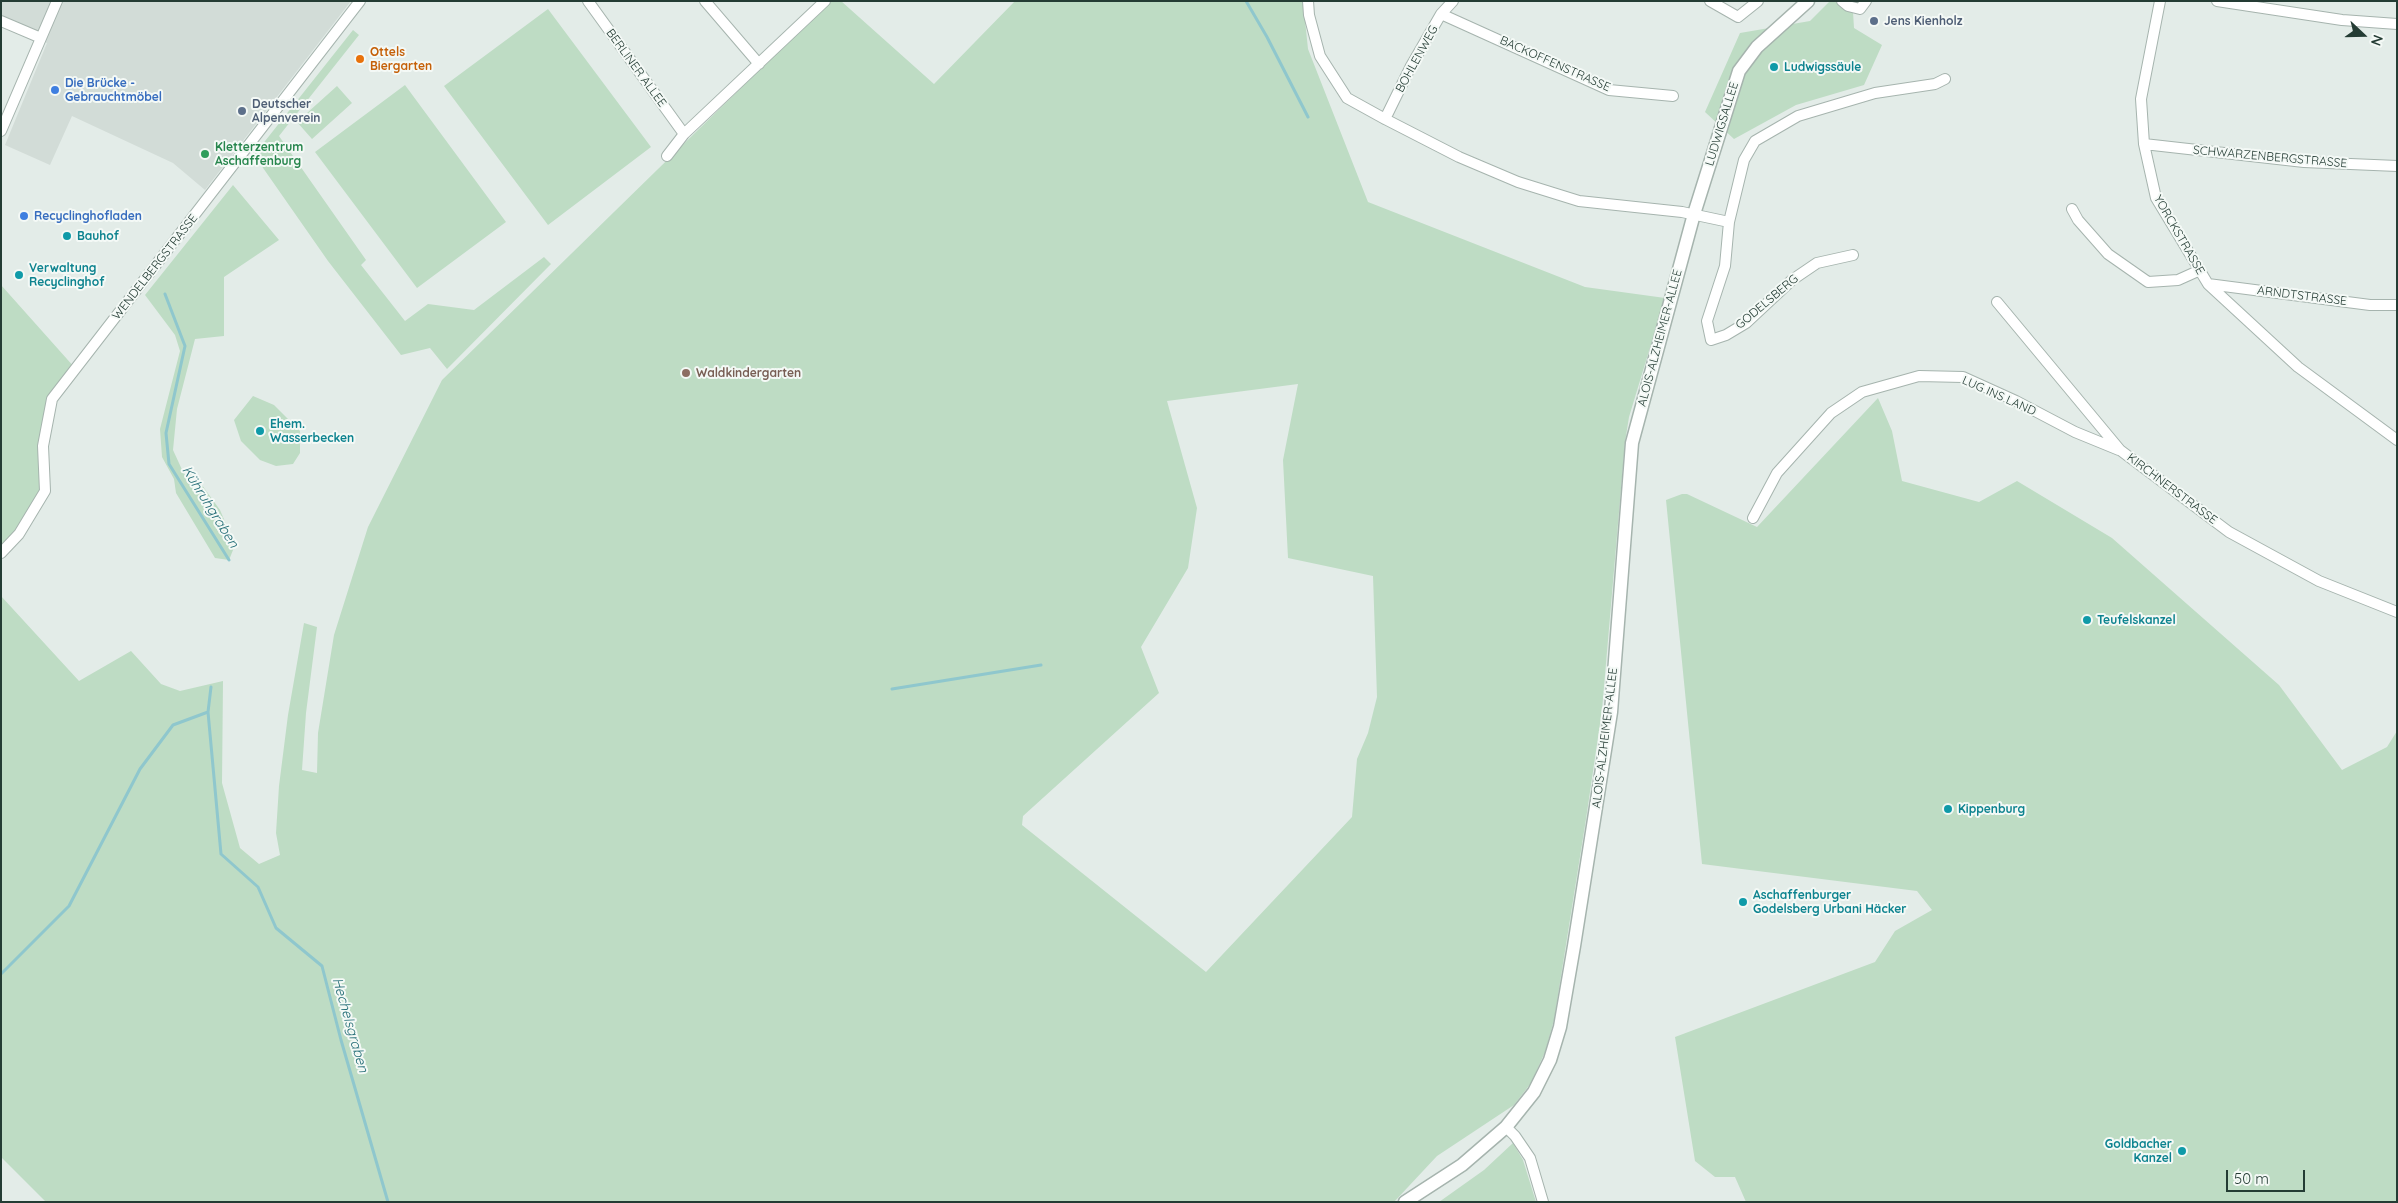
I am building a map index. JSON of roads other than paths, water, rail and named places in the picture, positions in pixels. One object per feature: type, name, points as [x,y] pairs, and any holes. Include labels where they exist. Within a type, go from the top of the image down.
[{"type":"street","points":[[1,131],[58,1]]},
{"type":"street","name":"WENDELBERGSTRASSE","points":[[1,553],[19,534],[45,490],[44,446],[52,399],[360,1]]},
{"type":"street","name":"BERLINER ALLEE","points":[[588,1],[684,134]]},
{"type":"street","points":[[705,1],[759,64]]},
{"type":"street","points":[[667,156],[684,134],[825,1]]},
{"type":"street","points":[[1308,1],[1309,15],[1320,56],[1347,98],[1385,119],[1459,157],[1518,182],[1579,201],[1694,214],[1729,222]]},
{"type":"street","name":"BOHLENWEG","points":[[1385,119],[1411,66],[1441,14],[1453,1]]},
{"type":"street","points":[[1710,1],[1738,17],[1758,1]]},
{"type":"street","name":"LUDWIGSALLEE","points":[[1694,214],[1739,71],[1757,47],[1808,1]]},
{"type":"street","points":[[1842,1],[1848,6],[1860,9],[1866,1]]},
{"type":"street","name":"YORCKSTRASSE","points":[[2160,1],[2141,99],[2144,144],[2156,198],[2198,271],[2208,284],[2298,367],[2397,440]]},
{"type":"street","points":[[2217,1],[2342,20],[2397,24]]},
{"type":"street","name":"BACKOFFENSTRASSE","points":[[1441,14],[1609,90],[1673,96]]},
{"type":"street","points":[[1,21],[41,38]]},
{"type":"street","name":"GODELSBERG","points":[[1853,255],[1817,263],[1792,280],[1746,323],[1726,335],[1711,340],[1707,321],[1726,266],[1729,222],[1744,160],[1755,140],[1798,116],[1875,93],[1935,84],[1945,79]]},
{"type":"street","name":"SCHWARZENBERGSTRASSE","points":[[2144,144],[2304,162],[2397,166]]},
{"type":"street","points":[[2072,209],[2078,220],[2108,254],[2148,282],[2178,280],[2198,271]]},
{"type":"street","name":"ALOIS-ALZHEIMER-ALLEE","points":[[1405,1202],[1462,1165],[1506,1127],[1534,1092],[1550,1060],[1560,1027],[1610,712],[1632,443],[1694,214]]},
{"type":"street","name":"ARNDTSTRASSE","points":[[2208,284],[2370,304],[2397,305]]},
{"type":"street","name":"KIRCHNERSTRASSE","points":[[1997,302],[2120,450],[2229,532],[2319,581],[2397,612]]},
{"type":"street","name":"LUG INS LAND","points":[[1753,518],[1778,473],[1831,413],[1862,392],[1919,376],[1963,377],[2075,432],[2120,450]]},
{"type":"street","points":[[1506,1127],[1515,1136],[1530,1158],[1543,1202]]},
{"type":"waterway","points":[[1246,1],[1267,37],[1308,117]]},
{"type":"waterway","name":"Kühruhgraben","points":[[165,294],[185,346],[166,433],[169,464],[229,560]]},
{"type":"waterway","points":[[892,689],[1041,665]]},
{"type":"waterway","name":"Hechelsgraben","points":[[211,687],[208,712],[221,854],[258,887],[276,928],[322,966],[341,1040],[388,1202]]},
{"type":"waterway","points":[[1,974],[69,906],[140,769],[173,725],[208,712]]},
{"type":"place","name":"Jens Kienholz","points":[[1874,21]]},
{"type":"place","name":"Ottels Biergarten","points":[[360,59]]},
{"type":"place","name":"Ludwigssäule","points":[[1774,67]]},
{"type":"place","name":"Die Brücke - Gebrauchtmöbel","points":[[55,90]]},
{"type":"place","name":"Deutscher Alpenverein","points":[[242,111]]},
{"type":"place","name":"Kletterzentrum Aschaffenburg","points":[[205,154]]},
{"type":"place","name":"Recyclinghofladen","points":[[24,216]]},
{"type":"place","name":"Bauhof","points":[[67,236]]},
{"type":"place","name":"Verwaltung Recyclinghof","points":[[19,275]]},
{"type":"place","name":"Waldkindergarten","points":[[686,373]]},
{"type":"place","name":"Ehem. Wasserbecken","points":[[260,431]]},
{"type":"place","name":"Teufelskanzel","points":[[2087,620]]},
{"type":"place","name":"Kippenburg","points":[[1948,809]]},
{"type":"place","name":"Aschaffenburger Godelsberg Urbani Häcker","points":[[1743,902]]},
{"type":"place","name":"Goldbacher Kanzel","points":[[2182,1151]]}]
